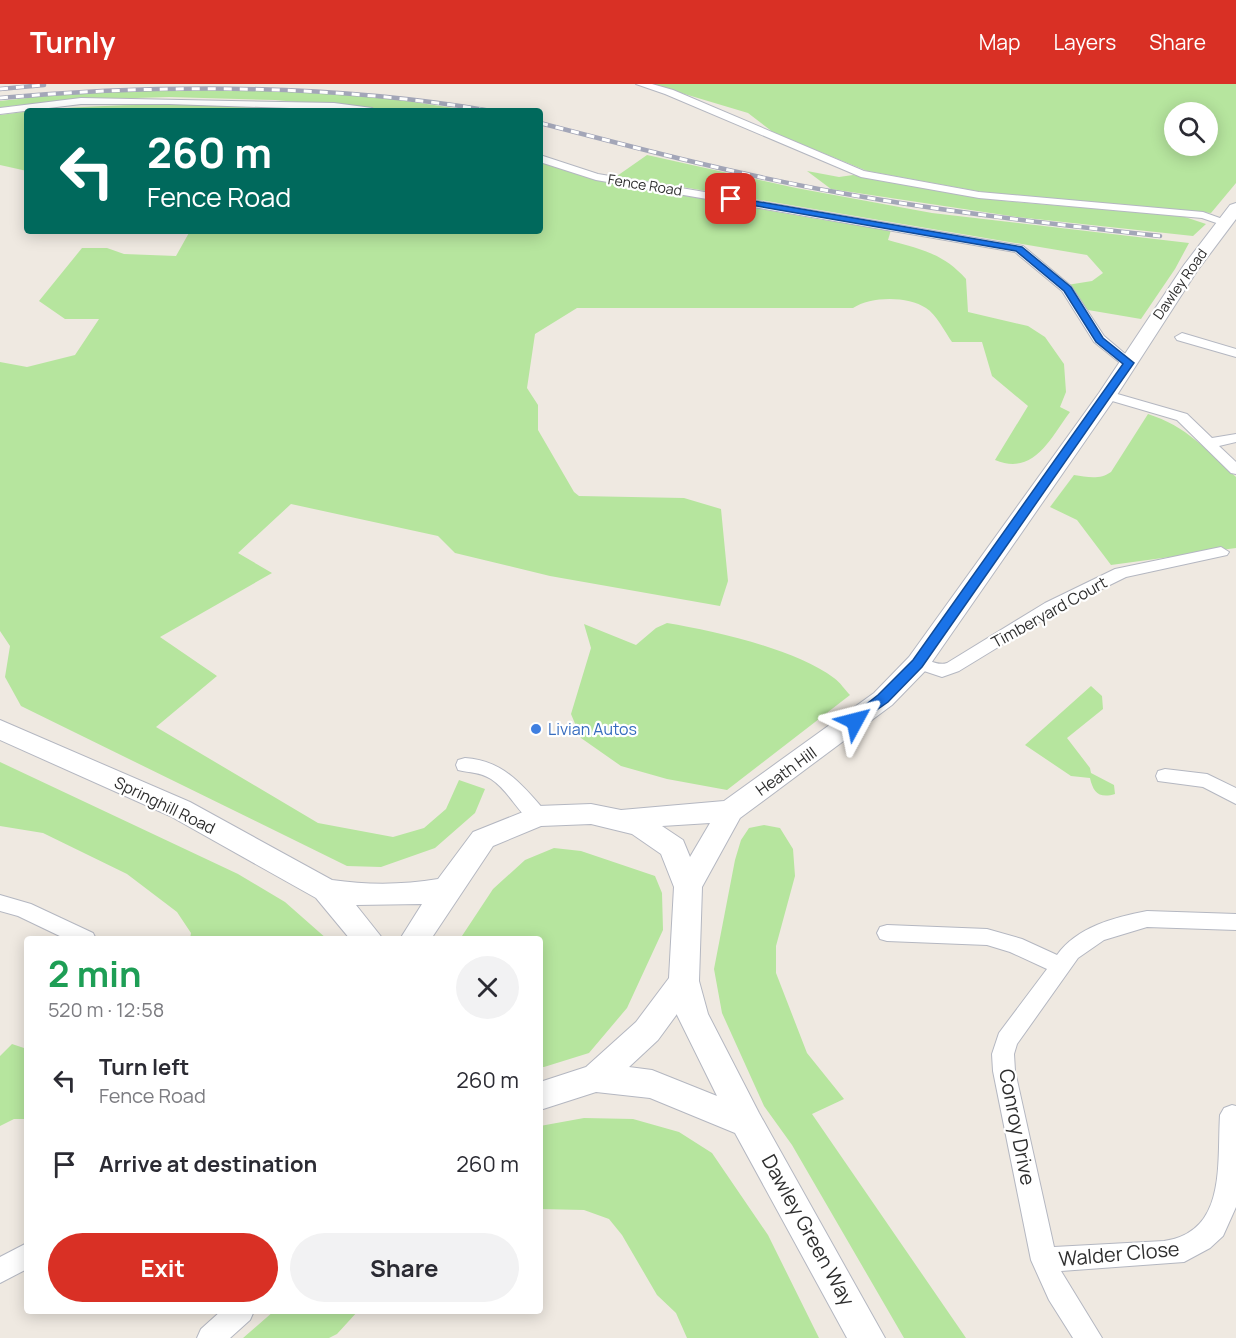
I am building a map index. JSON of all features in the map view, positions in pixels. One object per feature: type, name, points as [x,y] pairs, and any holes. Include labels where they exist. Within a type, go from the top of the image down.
[{"type":"main road","name":"Dawley Road","points":[[1129,363],[1156,318],[1230,215]]},
{"type":"main road","name":"Heath Hill","points":[[688,887],[730,811],[883,699],[918,663],[1129,363]]},
{"type":"main road","name":"Springhill Road","points":[[0,729],[180,809],[326,890],[365,936]]},
{"type":"main road","points":[[617,820],[730,811]]},
{"type":"main road","points":[[417,936],[483,839],[538,816],[591,814],[640,825],[673,848],[688,887]]},
{"type":"main road","name":"Dawley Green Way","points":[[688,887],[684,981],[693,1015],[747,1123],[867,1338]]},
{"type":"main road","name":"Springhill Road","points":[[326,890],[384,897],[447,889]]},
{"type":"main road","points":[[596,1078],[647,1031],[684,981]]},
{"type":"main road","points":[[543,1095],[596,1078],[652,1083],[747,1123]]},
{"type":"street","points":[[641,84],[669,92],[861,174],[980,195],[1203,215],[1230,215]]},
{"type":"street","points":[[24,108],[81,101],[169,100],[349,108]]},
{"type":"street","points":[[0,111],[24,108]]},
{"type":"street","name":"Fence Road","points":[[543,159],[596,177],[1019,249],[1067,289],[1099,339],[1129,363]]},
{"type":"street","points":[[1182,337],[1236,353]]},
{"type":"street","points":[[1107,395],[1182,417],[1236,470]]},
{"type":"street","points":[[1210,443],[1236,438]]},
{"type":"street","name":"Timberyard Court","points":[[918,663],[942,671],[953,667],[1018,626],[1121,573],[1221,552]]},
{"type":"street","points":[[465,765],[478,764],[504,778],[538,816]]},
{"type":"street","points":[[1165,776],[1207,781],[1236,797]]},
{"type":"street","points":[[0,903],[24,910],[80,936]]},
{"type":"street","name":"Conroy Drive","points":[[1089,1338],[1069,1314],[1054,1288],[1044,1260],[1003,1054],[1007,1040],[1071,952],[1097,934],[1128,922],[1167,918],[1236,922]]},
{"type":"street","points":[[887,933],[987,937],[1016,945],[1061,966]]},
{"type":"street","name":"Walder Close","points":[[1044,1260],[1164,1253],[1184,1250],[1201,1240],[1214,1228],[1223,1211],[1228,1185],[1232,1115]]},
{"type":"street","points":[[0,1271],[24,1257]]},
{"type":"street","points":[[210,1338],[238,1314]]},
{"type":"green space","points":[[651,84],[1236,84],[1236,183],[1211,213],[982,192],[867,171],[774,133],[748,113]]},
{"type":"green space","points":[[242,89],[344,92],[454,108],[361,108],[275,100],[169,97],[71,100],[0,109],[0,101],[92,91]]},
{"type":"green space","points":[[199,104],[284,108],[64,108],[99,106]]},
{"type":"green space","points":[[24,111],[24,170],[0,165],[0,115]]},
{"type":"green space","points":[[647,155],[796,188],[932,213],[1189,243],[1175,269],[1141,319],[1088,310],[1067,285],[1092,281],[1103,273],[1087,255],[617,176]]},
{"type":"green space","points":[[543,163],[595,180],[891,230],[888,240],[921,249],[940,258],[966,279],[968,312],[1028,326],[1045,337],[1064,364],[1066,392],[1060,407],[1070,412],[1048,443],[1031,459],[1009,464],[995,460],[1028,406],[992,376],[982,342],[952,342],[930,311],[910,301],[890,299],[869,301],[853,308],[577,308],[535,334],[527,388],[538,405],[538,430],[574,492],[579,496],[684,498],[721,509],[728,581],[720,606],[550,576],[455,553],[438,536],[291,504],[238,553],[272,573],[160,637],[217,676],[156,727],[318,823],[393,837],[424,828],[446,809],[459,780],[485,789],[475,813],[435,848],[381,867],[347,866],[21,706],[5,677],[10,646],[0,631],[0,362],[27,367],[75,355],[99,319],[65,319],[39,301],[82,248],[107,248],[124,254],[176,256],[188,234],[543,234]]},
{"type":"green space","points":[[807,171],[839,177],[853,175],[1005,201],[1182,216],[1206,224],[1193,236],[1017,217],[831,189]]},
{"type":"green space","points":[[1148,414],[1185,432],[1236,477],[1236,548],[1111,565],[1077,520],[1050,507],[1074,475],[1098,477],[1111,472]]},
{"type":"green space","points":[[667,623],[731,636],[798,658],[834,678],[850,695],[727,790],[667,779],[621,766],[581,738],[571,714],[591,648],[584,624],[636,645],[656,628]]},
{"type":"green space","points":[[1091,686],[1102,696],[1103,709],[1067,738],[1090,768],[1091,773],[1114,785],[1115,794],[1105,796],[1095,791],[1090,778],[1071,776],[1025,745]]},
{"type":"green space","points":[[0,762],[238,874],[285,902],[324,936],[190,936],[191,933],[177,912],[127,874],[43,833],[0,826]]},
{"type":"green space","points":[[764,825],[780,828],[793,849],[795,876],[776,946],[776,973],[807,1053],[844,1099],[812,1114],[966,1338],[904,1338],[792,1145],[764,1106],[722,1013],[714,969],[735,860],[741,840],[749,828]]},
{"type":"green space","points":[[554,848],[581,851],[655,876],[662,893],[663,930],[627,1008],[589,1053],[544,1067],[543,936],[462,936],[493,889],[525,860]]},
{"type":"green space","points":[[12,1044],[24,1048],[24,1119],[14,1119],[0,1126],[0,1056]]},
{"type":"green space","points":[[584,1118],[633,1119],[679,1132],[712,1153],[768,1235],[819,1338],[687,1338],[676,1313],[657,1295],[622,1235],[609,1219],[584,1210],[543,1209],[543,1125]]},
{"type":"green space","points":[[271,1314],[355,1314],[337,1334],[329,1338],[243,1338]]},
{"type":"railway","points":[[0,89],[44,85]]},
{"type":"railway","points":[[0,98],[122,90],[246,89],[370,96],[471,108]]},
{"type":"railway","points":[[543,124],[727,170],[841,193],[960,212],[1160,236]]},
{"type":"place","name":"Livian Autos","points":[[536,729]]},
{"type":"route","points":[[731,199],[1007,245],[1019,249],[1039,263],[1067,289],[1099,339],[1129,363],[918,663],[883,699],[855,721]]}]
